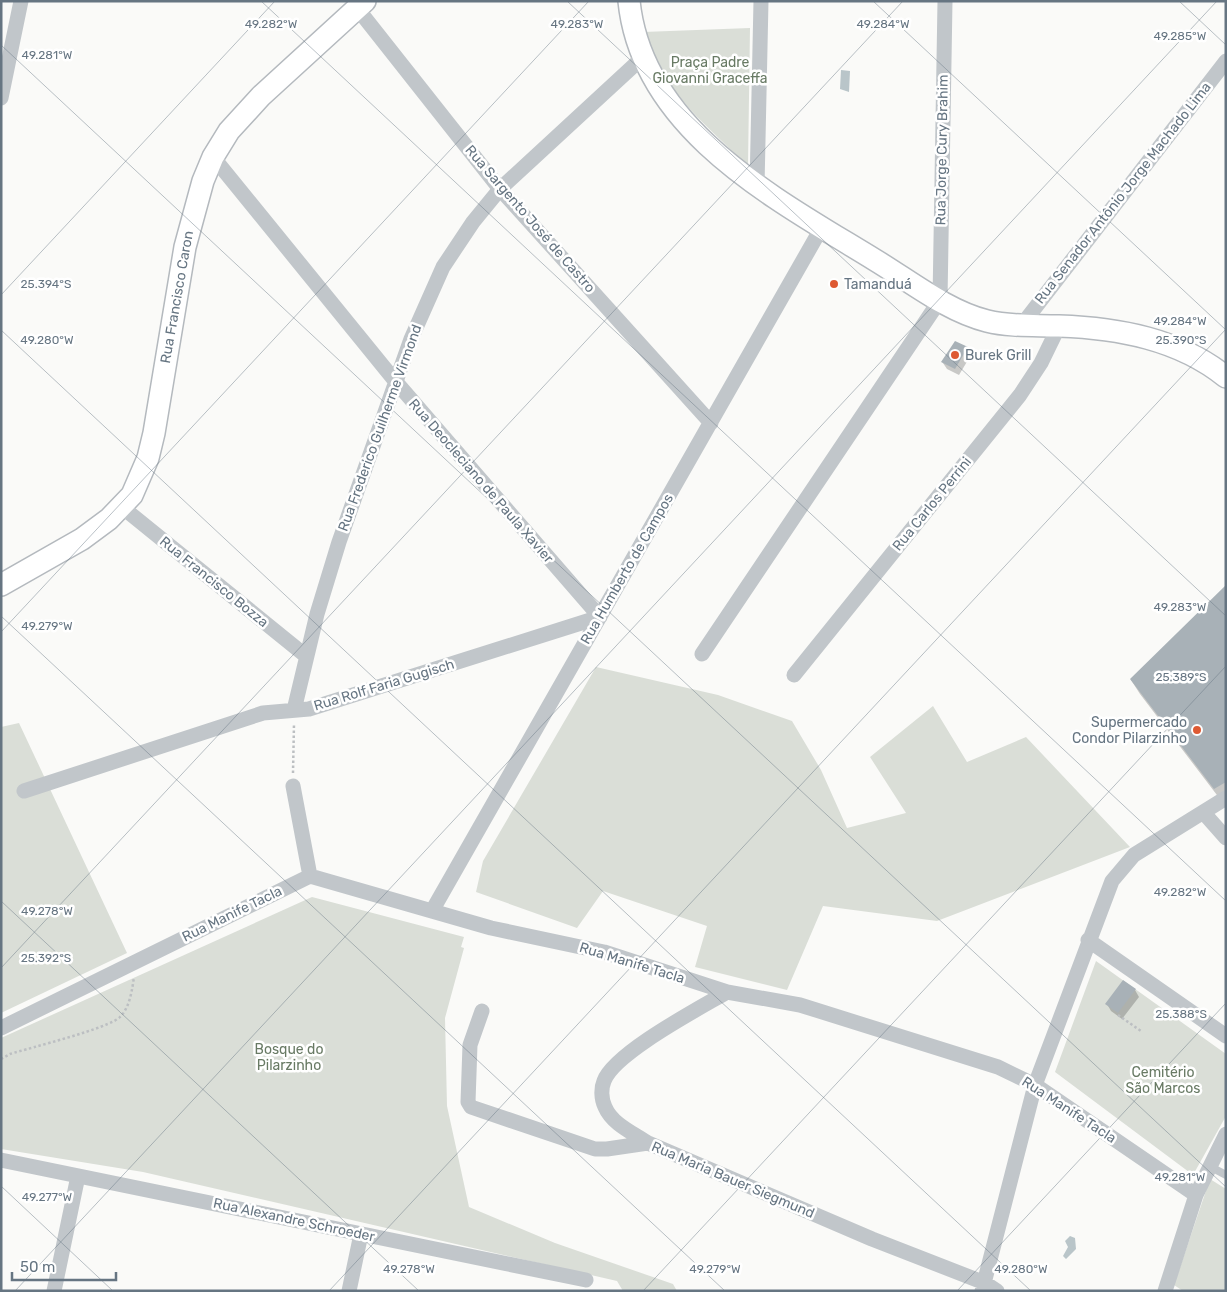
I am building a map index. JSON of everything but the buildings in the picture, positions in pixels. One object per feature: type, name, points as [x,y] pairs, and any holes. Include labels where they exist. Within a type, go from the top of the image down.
[{"type":"main road","points":[[629,1],[631,23],[642,58],[664,96],[682,119],[713,149],[758,186],[822,227],[940,300],[985,320],[1021,326],[1059,326],[1116,331],[1164,342],[1184,351],[1226,377]]},
{"type":"main road","name":"Rua Francisco Caron","points":[[1,585],[82,538],[122,507],[132,495],[148,458],[181,265],[193,213],[213,157],[242,116],[361,5]]},
{"type":"street","points":[[1,98],[5,62],[21,1]]},
{"type":"street","points":[[758,186],[761,1]]},
{"type":"street","name":"Rua Jorge Cury Brahim","points":[[940,300],[945,1]]},
{"type":"street","name":"Rua Sargento José de Castro","points":[[361,5],[500,189],[711,423]]},
{"type":"street","name":"Rua Frederico Guilherme Virmond","points":[[294,710],[306,656],[339,542],[396,382],[442,267],[473,222],[500,189],[642,58]]},
{"type":"street","name":"Rua Senador Antônio Jorge Machado Lima","points":[[1021,326],[1226,62]]},
{"type":"street","name":"Rua Deocleciano de Paula Xavier","points":[[213,157],[396,382],[600,617]]},
{"type":"street","name":"Rua Humberto de Campos","points":[[432,911],[822,227]]},
{"type":"street","points":[[702,654],[940,300]]},
{"type":"street","name":"Rua Carlos Perrini","points":[[794,676],[1020,395],[1041,362],[1059,326]]},
{"type":"street","name":"Rua Francisco Bozza","points":[[122,507],[306,656]]},
{"type":"street","name":"Rua Rolf Faria Gugisch","points":[[24,791],[263,713],[309,708],[600,617]]},
{"type":"street","points":[[293,786],[310,876]]},
{"type":"street","points":[[988,1288],[1035,1084],[1088,940],[1112,881],[1122,866],[1149,844],[1226,798]]},
{"type":"street","points":[[1203,812],[1226,838]]},
{"type":"street","name":"Rua Manife Tacla","points":[[1,1028],[310,876],[520,936],[604,952],[727,992],[800,1005],[983,1062],[1035,1084],[1196,1194]]},
{"type":"street","points":[[1088,940],[1226,1036]]},
{"type":"street","points":[[648,1143],[613,1118],[604,1106],[602,1092],[604,1079],[629,1053],[727,992]]},
{"type":"street","name":"Rua Maria Bauer Siegmund","points":[[482,1011],[470,1045],[468,1102],[471,1108],[595,1149],[648,1143],[988,1288]]},
{"type":"street","points":[[1165,1291],[1196,1194],[1208,1166],[1226,1134]]},
{"type":"street","name":"Rua Alexandre Schroeder","points":[[1,1160],[586,1280]]},
{"type":"street","points":[[54,1291],[78,1176]]},
{"type":"street","points":[[349,1291],[360,1234]]},
{"type":"lane","points":[[1208,1166],[1226,1175]]},
{"type":"path","points":[[293,786],[294,710]]},
{"type":"path","points":[[1,1059],[98,1028],[120,1018],[131,997],[137,961]]},
{"type":"path","points":[[1118,1016],[1141,1031]]},
{"type":"green space","name":"Praça Padre Giovanni Graceffa","points":[[750,28],[748,166],[697,117],[674,90],[655,61],[643,32]]},
{"type":"green space","points":[[596,667],[718,695],[792,721],[821,770],[847,828],[906,813],[870,757],[933,706],[967,762],[1026,737],[1130,847],[937,921],[823,906],[787,990],[695,967],[707,926],[603,891],[577,928],[476,892],[483,861]]},
{"type":"green space","points":[[19,723],[127,953],[1,1013],[1,727]]},
{"type":"green space","name":"Bosque do Pilarzinho","points":[[312,897],[464,937],[461,947],[464,948],[445,1018],[447,1106],[469,1207],[555,1243],[673,1284],[677,1291],[623,1291],[617,1281],[143,1172],[1,1149],[1,1038]]},
{"type":"green space","name":"Cemitério São Marcos","points":[[1096,961],[1226,1054],[1226,1116],[1193,1175],[1055,1072]]},
{"type":"green space","points":[[1210,1179],[1226,1189],[1226,1291],[1183,1291],[1174,1285]]},
{"type":"shaded area","points":[[841,70],[850,71],[849,92],[840,89]]},
{"type":"shaded area","points":[[1070,1236],[1075,1238],[1076,1249],[1066,1259],[1063,1256],[1068,1247],[1065,1241]]},
{"type":"place","name":"Tamanduá","points":[[834,284]]},
{"type":"place","name":"Burek Grill","points":[[955,355]]},
{"type":"place","name":"Supermercado Condor Pilarzinho","points":[[1197,730]]}]
